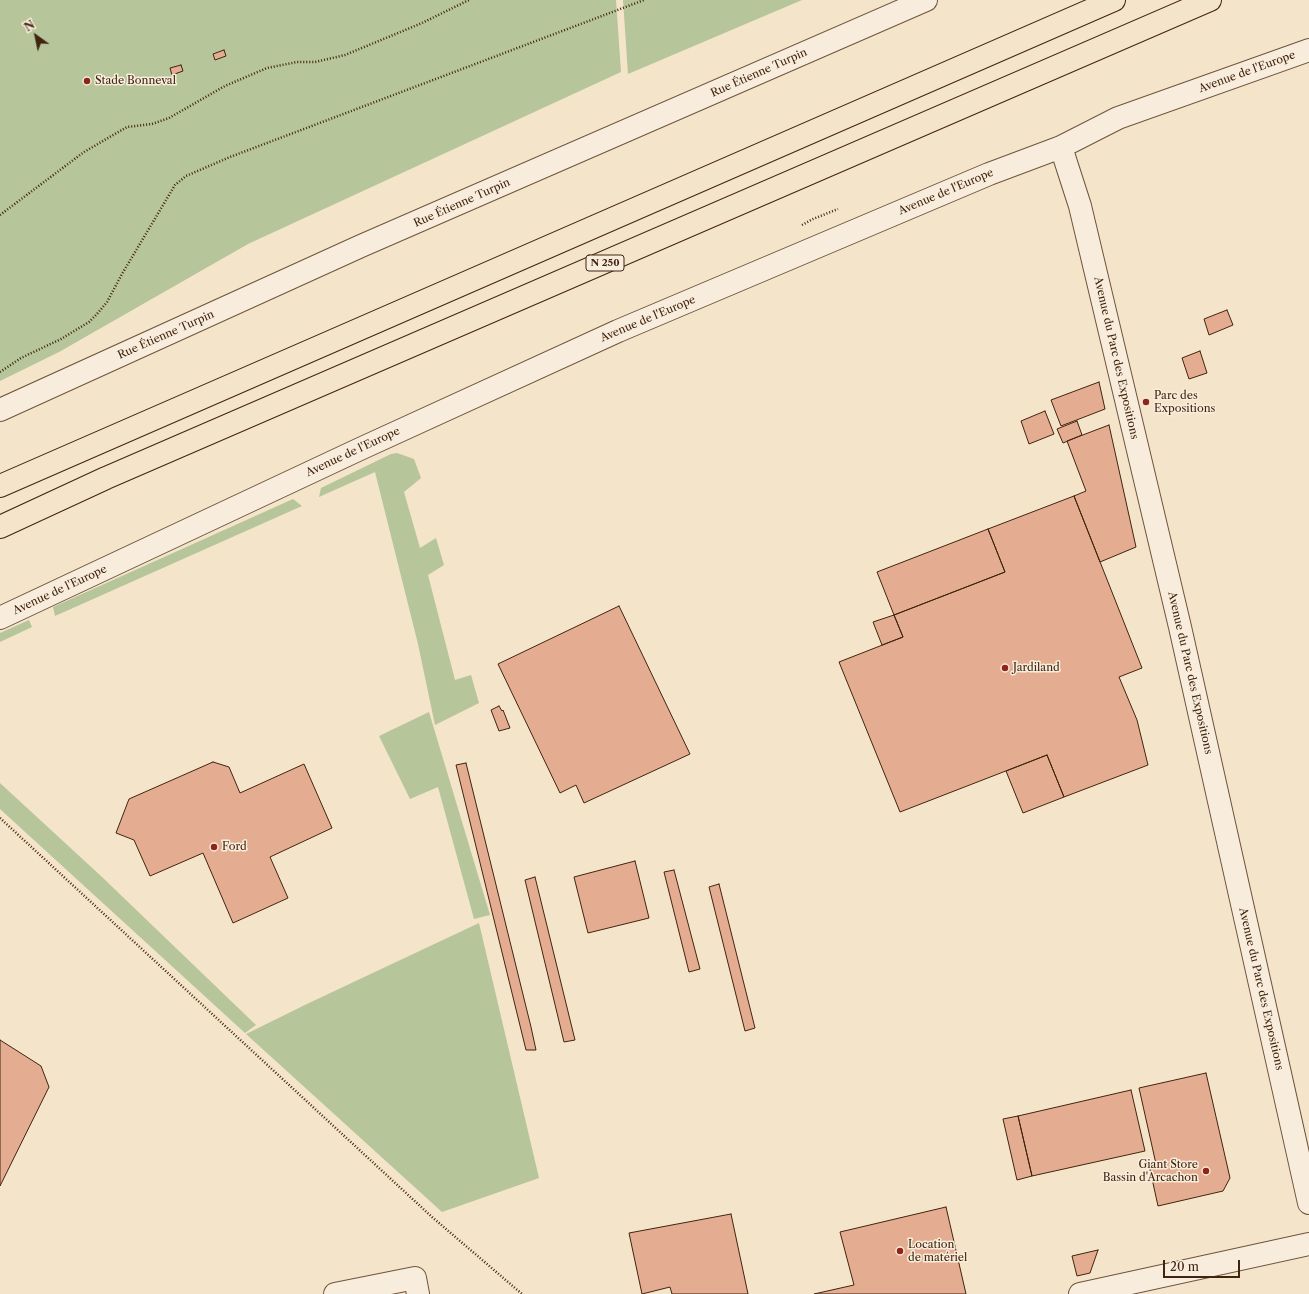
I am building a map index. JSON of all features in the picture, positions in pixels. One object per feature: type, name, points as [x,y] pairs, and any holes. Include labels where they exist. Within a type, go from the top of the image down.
[{"type":"highway","points":[[0,486],[1114,0]]},
{"type":"highway","name":"N 250","points":[[0,527],[114,475],[1210,0]]},
{"type":"street","name":"Rue Étienne Turpin","points":[[0,410],[361,246],[926,0]]},
{"type":"street","name":"Avenue de l'Europe","points":[[0,618],[618,331],[990,174],[1061,146],[1118,118],[1309,50]]},
{"type":"street","name":"Avenue du Parc des Expositions","points":[[1061,146],[1080,206],[1178,619],[1309,1203]]},
{"type":"street","points":[[1080,1294],[1309,1244]]},
{"type":"street","points":[[335,1294],[415,1278],[418,1294]]},
{"type":"path","points":[[0,215],[84,152],[127,127],[152,124],[169,118],[225,86],[267,68],[297,62],[315,62],[345,54],[422,23],[469,0]]},
{"type":"path","points":[[0,372],[20,358],[61,339],[89,322],[97,314],[107,302],[175,185],[186,176],[230,157],[644,0]]},
{"type":"path","points":[[0,818],[432,1217],[522,1294]]},
{"type":"green space","points":[[0,0],[616,0],[621,72],[248,244],[59,352],[0,381]]},
{"type":"green space","points":[[623,0],[802,0],[628,74]]},
{"type":"green space","points":[[397,453],[414,459],[421,478],[404,492],[420,548],[436,538],[444,565],[428,575],[455,680],[471,675],[479,703],[435,725],[418,644],[375,472],[319,497],[321,488],[391,454]]},
{"type":"green space","points":[[293,499],[302,506],[55,616],[53,607]]},
{"type":"green space","points":[[29,620],[32,627],[0,642],[0,633]]},
{"type":"green space","points":[[429,712],[490,915],[474,919],[438,787],[410,799],[379,736]]},
{"type":"green space","points":[[0,783],[102,877],[256,1025],[245,1033],[0,809]]},
{"type":"green space","points":[[479,923],[539,1178],[442,1212],[246,1034]]},
{"type":"building","points":[[224,50],[226,56],[215,60],[213,54]]},
{"type":"building","points":[[181,65],[183,71],[172,75],[170,68]]},
{"type":"building","points":[[1227,310],[1233,325],[1209,335],[1204,319]]},
{"type":"building","points":[[1200,351],[1207,373],[1189,379],[1182,358]]},
{"type":"building","points":[[1099,382],[1105,409],[1061,426],[1051,400]]},
{"type":"building","points":[[1045,411],[1054,434],[1029,444],[1021,421]]},
{"type":"building","points":[[1077,421],[1082,435],[1063,443],[1057,429]]},
{"type":"building","points":[[1109,425],[1136,547],[1100,562],[1074,496],[1086,491],[1067,441]]},
{"type":"building","points":[[1074,496],[1142,668],[1119,677],[1137,720],[1148,765],[1064,797],[1047,755],[900,812],[839,662],[903,637],[894,615],[1005,572],[988,529]]},
{"type":"building","points":[[988,529],[1005,572],[894,615],[877,572]]},
{"type":"building","points":[[619,606],[690,754],[584,803],[576,785],[560,793],[498,664]]},
{"type":"building","points":[[894,615],[903,637],[882,645],[873,622]]},
{"type":"building","points":[[499,706],[502,711],[503,710],[510,728],[499,731],[491,710]]},
{"type":"building","points":[[1047,755],[1064,797],[1023,813],[1006,771]]},
{"type":"building","name":"Ford","points":[[213,762],[229,767],[240,793],[304,764],[332,828],[270,857],[288,898],[233,923],[203,853],[150,876],[134,840],[116,833],[129,799]]},
{"type":"building","points":[[466,763],[536,1050],[526,1050],[456,765]]},
{"type":"building","points":[[635,861],[649,918],[588,933],[574,877]]},
{"type":"building","points":[[674,870],[700,969],[689,972],[664,872]]},
{"type":"building","points":[[535,877],[575,1040],[564,1042],[525,880]]},
{"type":"building","points":[[719,884],[755,1028],[745,1031],[709,887]]},
{"type":"building","points":[[0,1040],[41,1066],[49,1087],[0,1186]]},
{"type":"building","points":[[1206,1073],[1230,1178],[1223,1191],[1158,1206],[1149,1165],[1156,1164],[1139,1088]]},
{"type":"building","points":[[1131,1090],[1145,1151],[1032,1176],[1018,1116]]},
{"type":"building","points":[[1018,1116],[1032,1176],[1017,1180],[1003,1119]]},
{"type":"building","name":"Location de matériel","points":[[946,1207],[966,1294],[814,1294],[854,1285],[840,1232]]},
{"type":"building","points":[[731,1214],[748,1294],[672,1294],[670,1287],[642,1294],[629,1233]]},
{"type":"building","points":[[1098,1250],[1090,1273],[1077,1276],[1072,1256]]},
{"type":"place","name":"Stade Bonneval","points":[[87,81]]},
{"type":"place","name":"Parc des Expositions","points":[[1146,402]]},
{"type":"place","name":"Jardiland","points":[[1005,668]]},
{"type":"place","name":"Ford","points":[[214,847]]},
{"type":"place","name":"Giant Store Bassin d'Arcachon","points":[[1206,1171]]},
{"type":"place","name":"Location de matériel","points":[[900,1251]]}]
